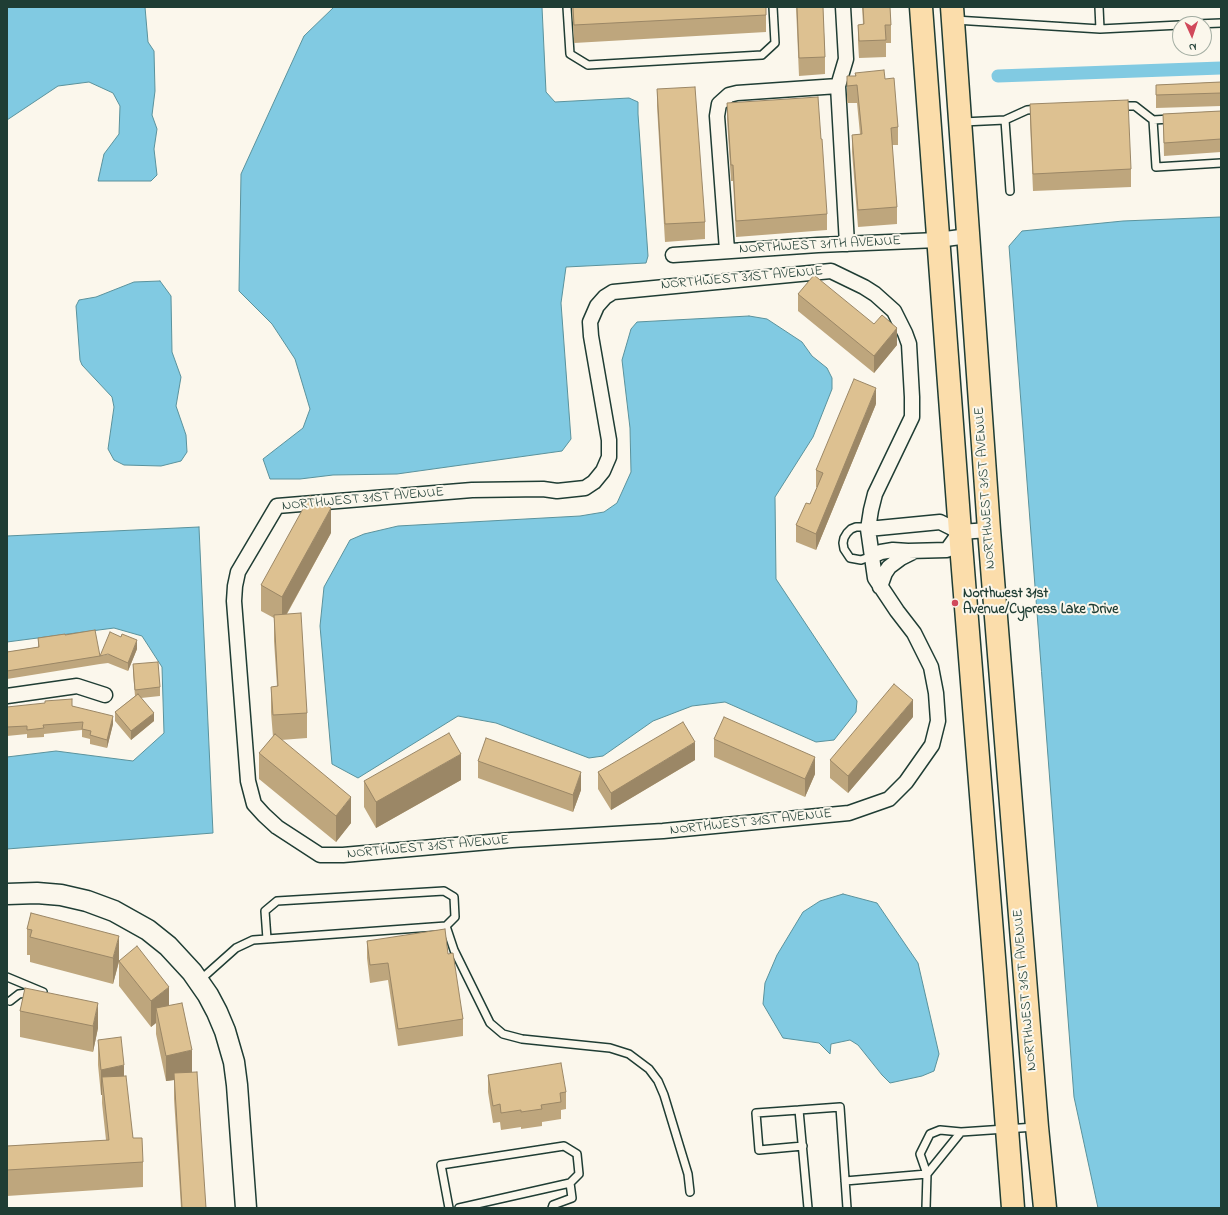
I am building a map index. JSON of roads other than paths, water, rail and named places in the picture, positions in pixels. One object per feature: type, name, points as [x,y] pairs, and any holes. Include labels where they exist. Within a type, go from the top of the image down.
[{"type":"main road","name":"NORTHWEST 31ST AVENUE","points":[[921,7],[960,532],[1013,1208]]},
{"type":"main road","name":"NORTHWEST 31ST AVENUE","points":[[952,13],[989,530],[1037,1127],[1045,1208]]},
{"type":"main road","points":[[7,894],[37,893],[61,895],[87,901],[114,911],[148,930],[168,946],[199,981],[222,1022],[234,1062],[246,1208]]},
{"type":"street","points":[[843,7],[846,59],[838,86],[847,244]]},
{"type":"street","points":[[727,250],[717,116],[720,104],[729,95],[737,92],[838,86]]},
{"type":"street","name":"NORTHWEST 31TH AVENUE","points":[[673,254],[938,240],[968,236]]},
{"type":"street","name":"NORTHWEST 31ST AVENUE","points":[[831,271],[864,286],[894,310],[909,344],[912,417],[875,494],[868,529],[872,556],[875,578],[900,616],[914,633],[931,667],[936,693],[938,720],[932,744],[906,782],[889,799],[849,813],[663,831],[512,840],[343,855],[320,855],[277,827],[254,804],[248,781],[235,614],[235,586],[238,572],[277,506],[472,490],[543,489],[557,491],[585,488],[594,482],[603,472],[608,457],[609,440],[591,336],[590,322],[597,306],[605,297],[613,292],[831,271]]},
{"type":"street","points":[[868,529],[940,522],[960,532],[989,530]]},
{"type":"street","points":[[872,556],[881,552],[893,550],[947,550],[960,532]]},
{"type":"street","points":[[880,586],[889,567],[901,558],[916,551]]},
{"type":"street","points":[[7,696],[77,686],[105,695]]},
{"type":"lane","points":[[566,7],[570,54],[588,65],[762,55],[775,43],[773,7]]},
{"type":"lane","points":[[1099,7],[1100,29]]},
{"type":"lane","points":[[952,13],[1100,29],[1172,25]]},
{"type":"lane","points":[[1112,107],[1135,106],[1152,120],[1175,119]]},
{"type":"lane","points":[[960,122],[1005,120],[1027,110],[1043,109]]},
{"type":"lane","points":[[1005,120],[1010,191]]},
{"type":"lane","points":[[1152,120],[1156,167],[1221,162]]},
{"type":"lane","points":[[868,529],[862,527],[851,529],[844,538],[843,543],[846,554],[850,558],[861,560],[872,556]]},
{"type":"lane","points":[[199,981],[236,948],[253,940],[267,939],[446,926],[455,917],[454,898],[444,891],[277,901],[266,912],[267,939]]},
{"type":"lane","points":[[446,926],[454,950],[490,1023],[503,1034],[522,1039],[610,1048],[629,1054],[649,1069],[658,1081],[664,1095],[688,1174],[690,1192]]},
{"type":"lane","points":[[7,978],[43,992],[19,994],[10,1001]]},
{"type":"lane","points":[[803,1146],[759,1150],[756,1113],[840,1107],[847,1208]]},
{"type":"lane","points":[[799,1110],[808,1208]]},
{"type":"lane","points":[[926,1208],[927,1174],[920,1154],[930,1134],[940,1130],[961,1132],[1037,1127]]},
{"type":"lane","points":[[845,1181],[927,1174],[961,1132]]},
{"type":"lane","points":[[449,1208],[441,1165],[564,1146],[577,1154],[579,1174],[570,1183],[459,1208]]},
{"type":"lane","points":[[552,1208],[553,1205],[572,1198],[570,1183]]},
{"type":"water","points":[[7,7],[145,7],[148,42],[154,51],[155,91],[152,115],[157,129],[154,149],[157,175],[151,181],[98,181],[104,154],[119,134],[120,106],[113,93],[89,82],[58,86],[7,120]]},
{"type":"water","points":[[334,7],[542,7],[546,92],[555,102],[629,98],[638,102],[648,256],[646,263],[566,267],[561,303],[571,439],[562,451],[397,474],[333,475],[300,479],[270,479],[263,459],[303,428],[310,409],[295,359],[272,324],[239,291],[241,174],[304,36]]},
{"type":"water","points":[[1221,217],[1221,1208],[1098,1208],[1074,1097],[1009,246],[1022,231],[1123,221]]},
{"type":"water","points":[[160,281],[171,296],[172,352],[181,377],[176,406],[186,435],[187,452],[181,461],[161,466],[124,465],[114,460],[108,449],[114,407],[112,397],[82,365],[80,360],[76,306],[79,300],[96,297],[134,282]]},
{"type":"water","points":[[749,316],[767,319],[802,342],[812,356],[827,368],[832,378],[832,389],[813,437],[775,497],[776,579],[857,701],[856,712],[834,740],[816,742],[725,702],[692,706],[653,721],[603,756],[589,758],[496,723],[458,716],[358,778],[332,764],[320,626],[324,587],[350,540],[364,534],[398,526],[580,516],[604,512],[617,503],[631,472],[630,428],[622,360],[631,329],[637,322]]},
{"type":"water","points":[[199,527],[213,833],[7,849],[7,757],[56,751],[133,761],[164,733],[162,667],[142,636],[114,628],[7,642],[7,536]]},
{"type":"water","points":[[843,894],[877,903],[918,963],[939,1054],[934,1071],[922,1076],[890,1083],[858,1045],[850,1040],[831,1044],[830,1054],[819,1043],[783,1038],[763,1004],[765,983],[777,955],[803,912],[820,901]]},
{"type":"waterway","points":[[998,76],[1221,68]]},
{"type":"place","name":"Northwest 31st Avenue/Cypress Lake Drive","points":[[955,603]]}]
